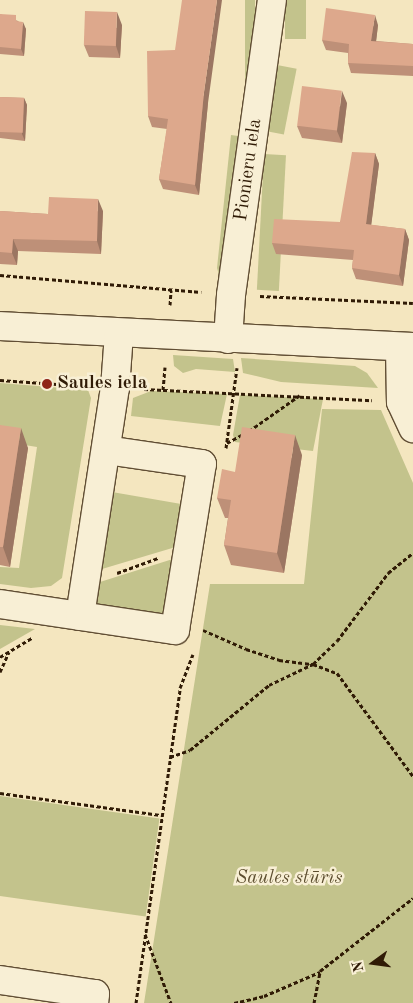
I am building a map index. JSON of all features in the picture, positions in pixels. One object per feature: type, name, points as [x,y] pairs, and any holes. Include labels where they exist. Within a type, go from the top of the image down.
[{"type":"street","name":"Pionieru iela","points":[[228,339],[231,295],[272,0]]},
{"type":"street","points":[[0,326],[119,334],[407,347],[402,402],[413,428]]},
{"type":"street","points":[[80,616],[115,388],[119,334]]},
{"type":"street","points":[[0,604],[175,630],[202,464],[106,450]]},
{"type":"street","points":[[0,980],[95,994],[94,1003]]},
{"type":"path","points":[[163,390],[165,367]]},
{"type":"path","points":[[0,380],[115,388],[235,392],[402,402]]},
{"type":"path","points":[[225,451],[235,392]]},
{"type":"path","points":[[226,443],[271,418],[300,396]]},
{"type":"path","points":[[86,581],[96,580],[189,547]]},
{"type":"path","points":[[170,757],[190,750],[269,685],[313,664],[336,642],[388,573],[413,553]]},
{"type":"path","points":[[197,636],[198,627],[246,649],[279,660],[313,664],[337,673],[413,776]]},
{"type":"path","points":[[136,1003],[180,688],[195,645]]},
{"type":"path","points":[[0,672],[9,652]]},
{"type":"path","points":[[0,793],[161,815]]},
{"type":"path","points":[[234,1003],[264,996],[320,971],[413,898]]},
{"type":"path","points":[[145,934],[172,1003]]},
{"type":"path","points":[[314,1003],[320,971]]},
{"type":"green space","points":[[245,0],[255,0],[255,102],[245,102]]},
{"type":"green space","points":[[285,0],[306,0],[306,39],[285,39]]},
{"type":"green space","points":[[277,65],[297,69],[284,135],[264,131]]},
{"type":"green space","points":[[231,135],[238,136],[219,275],[217,268]]},
{"type":"green space","points":[[264,154],[286,155],[279,291],[257,290]]},
{"type":"green space","points":[[173,355],[233,359],[235,372],[196,369],[183,373],[174,366]]},
{"type":"green space","points":[[241,358],[355,366],[367,373],[378,388],[281,382],[243,373]]},
{"type":"green space","points":[[0,383],[88,390],[91,398],[62,578],[51,586],[31,588],[0,584],[0,567],[19,568],[37,447],[0,441]]},
{"type":"green space","points":[[151,391],[227,394],[220,426],[131,416],[133,398]]},
{"type":"green space","points":[[240,395],[323,399],[313,451],[235,442],[233,435]]},
{"type":"green space","name":"Saules stūris","points":[[322,409],[381,410],[413,483],[413,1003],[144,1003],[210,584],[304,584]]},
{"type":"green space","points":[[112,492],[187,505],[179,546],[102,569]]},
{"type":"green space","points":[[176,558],[165,614],[158,617],[97,607],[97,585],[100,582]]},
{"type":"green space","points":[[0,625],[35,629],[0,649]]},
{"type":"green space","points":[[0,796],[159,818],[146,916],[0,896]]},
{"type":"building","points":[[182,0],[217,0],[204,92],[195,185],[159,179],[168,119],[148,116],[147,51],[175,50]]},
{"type":"building","points":[[326,8],[375,15],[371,41],[413,44],[413,66],[348,63],[349,44],[322,40]]},
{"type":"building","points":[[85,11],[117,12],[116,46],[84,45]]},
{"type":"building","points":[[0,14],[16,15],[16,21],[23,22],[21,49],[0,47]]},
{"type":"building","points":[[302,86],[342,91],[337,131],[297,126]]},
{"type":"building","points":[[0,97],[24,98],[23,133],[0,132]]},
{"type":"building","points":[[352,152],[375,153],[366,224],[405,229],[399,275],[352,268],[354,250],[272,243],[274,219],[340,222]]},
{"type":"building","points":[[49,197],[98,199],[97,241],[13,239],[12,253],[0,252],[0,211],[48,214]]},
{"type":"building","points":[[0,425],[21,428],[3,547],[0,547]]},
{"type":"building","points":[[242,427],[295,435],[277,553],[224,545],[231,500],[217,498],[222,469],[235,472]]},
{"type":"place","name":"Saules iela","points":[[47,384]]}]
